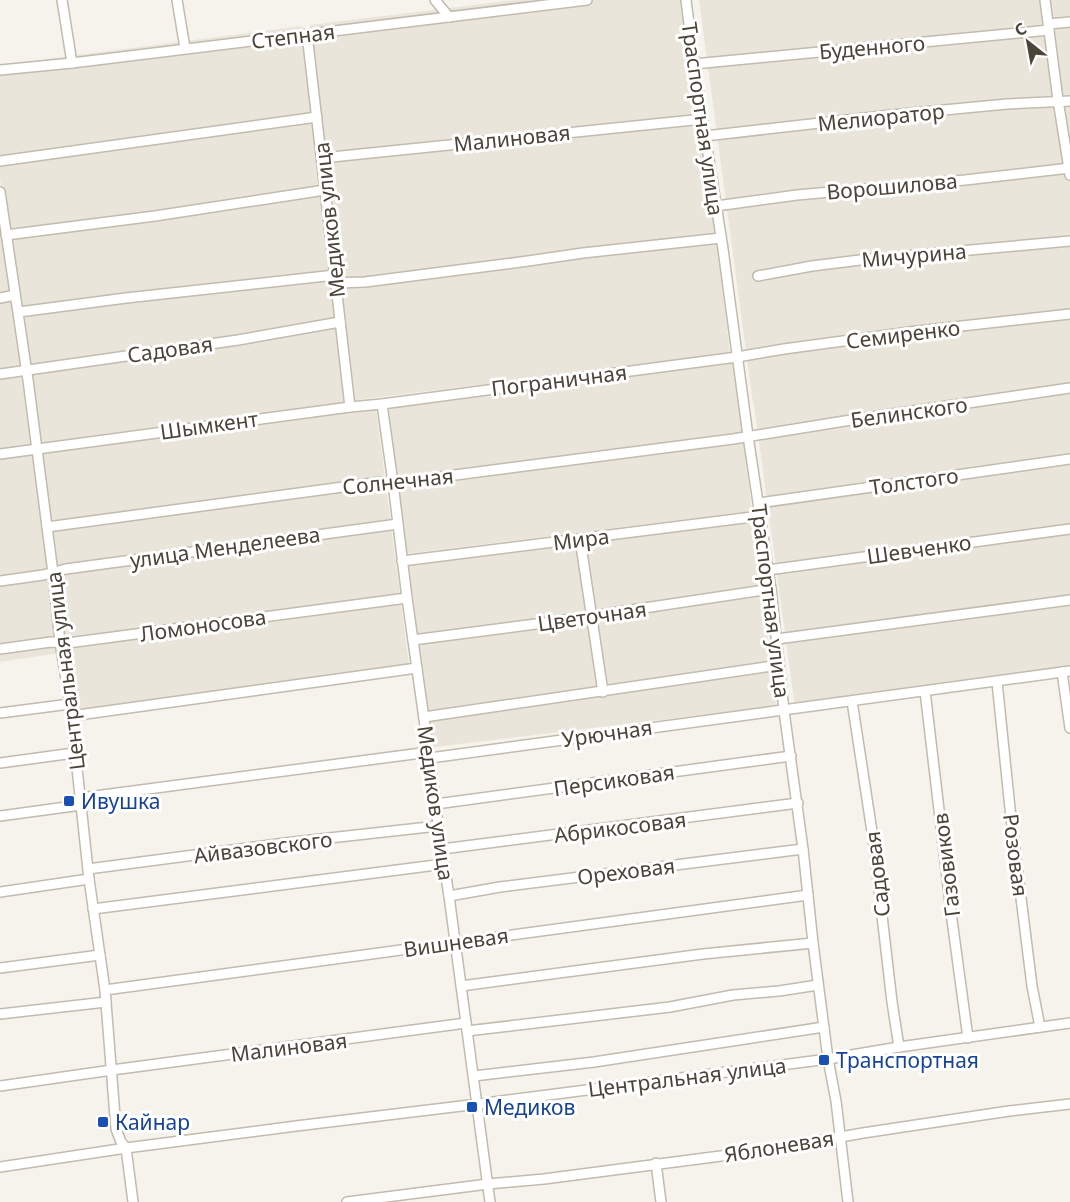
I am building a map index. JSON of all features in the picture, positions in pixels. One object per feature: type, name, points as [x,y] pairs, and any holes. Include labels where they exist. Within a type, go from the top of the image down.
[{"type":"street","points":[[62,0],[72,63]]},
{"type":"street","points":[[177,0],[185,48]]},
{"type":"street","points":[[435,0],[449,17]]},
{"type":"street","name":"Степная","points":[[0,70],[587,0]]},
{"type":"street","name":"Траспортная улица","points":[[686,0],[771,589],[818,984],[836,1101],[848,1202]]},
{"type":"street","points":[[1045,0],[1070,170]]},
{"type":"street","name":"Буденного","points":[[694,64],[1049,27],[1070,22]]},
{"type":"street","name":"Медиков улица","points":[[307,34],[350,406]]},
{"type":"street","name":"Мелиоратор","points":[[705,136],[856,119],[1058,100],[1070,101]]},
{"type":"street","points":[[0,161],[317,117]]},
{"type":"street","name":"Малиновая","points":[[322,158],[703,119]]},
{"type":"street","name":"Ворошилова","points":[[716,206],[797,195],[1070,170]]},
{"type":"street","points":[[6,235],[325,190]]},
{"type":"street","name":"Центральная улица","points":[[0,192],[27,370],[60,642],[70,704],[93,909],[105,990],[116,1129],[126,1148]]},
{"type":"street","points":[[19,312],[126,298],[335,279],[365,282],[583,253],[721,238]]},
{"type":"street","name":"Мичурина","points":[[758,276],[860,260],[1070,241]]},
{"type":"street","points":[[0,298],[15,295]]},
{"type":"street","name":"Семиренко","points":[[737,357],[917,331],[1070,315]]},
{"type":"street","name":"Садовая","points":[[0,374],[238,340],[340,322]]},
{"type":"street","name":"Пограничная","points":[[382,404],[737,357]]},
{"type":"street","name":"Белинского","points":[[748,436],[1070,388]]},
{"type":"street","name":"Медиков улица","points":[[382,404],[490,1202]]},
{"type":"street","name":"Шымкент","points":[[0,454],[350,406],[382,404]]},
{"type":"street","name":"Солнечная","points":[[47,527],[748,436]]},
{"type":"street","name":"Толстого","points":[[759,503],[1070,459]]},
{"type":"street","name":"Мира","points":[[402,561],[760,516]]},
{"type":"street","name":"улица Менделеева","points":[[0,581],[36,577],[66,569],[398,524]]},
{"type":"street","name":"Шевченко","points":[[768,570],[1070,529]]},
{"type":"street","points":[[580,539],[603,692]]},
{"type":"street","name":"Цветочная","points":[[413,640],[771,589]]},
{"type":"street","name":"Ломоносова","points":[[0,649],[68,643],[407,598]]},
{"type":"street","points":[[777,639],[1070,600]]},
{"type":"street","points":[[424,717],[779,665]]},
{"type":"street","points":[[70,716],[417,668]]},
{"type":"street","points":[[1066,672],[1070,728]]},
{"type":"street","name":"Урючная","points":[[429,755],[784,711],[1066,672]]},
{"type":"street","name":"Розовая","points":[[997,682],[1011,818],[1032,986],[1040,1027]]},
{"type":"street","name":"Газовиков","points":[[925,691],[968,1038]]},
{"type":"street","name":"Садовая","points":[[852,701],[870,814],[899,1047]]},
{"type":"street","points":[[0,713],[70,704]]},
{"type":"street","points":[[0,763],[74,753]]},
{"type":"street","points":[[0,816],[81,801],[429,755]]},
{"type":"street","name":"Персиковая","points":[[436,804],[791,756]]},
{"type":"street","name":"Абрикосовая","points":[[442,849],[798,804]]},
{"type":"street","name":"Айвазовского","points":[[0,892],[89,874],[282,844],[438,826]]},
{"type":"street","name":"Ореховая","points":[[449,896],[500,887],[803,849]]},
{"type":"street","points":[[93,909],[444,864]]},
{"type":"street","name":"Вишневая","points":[[105,990],[808,895]]},
{"type":"street","points":[[461,986],[703,954],[813,943]]},
{"type":"street","points":[[0,968],[100,955]]},
{"type":"street","name":"Малиновая","points":[[112,1070],[466,1027],[670,1007],[734,995],[779,991],[818,984]]},
{"type":"street","points":[[0,1014],[106,1002]]},
{"type":"street","name":"Центральная улица","points":[[0,1167],[126,1148],[828,1059],[1070,1023]]},
{"type":"street","points":[[474,1076],[594,1062],[824,1027]]},
{"type":"street","points":[[0,1086],[112,1070]]},
{"type":"street","name":"Яблоневая","points":[[346,1202],[767,1150],[1009,1111],[1070,1104]]},
{"type":"street","points":[[126,1148],[133,1202]]},
{"type":"street","points":[[656,1163],[661,1202]]},
{"type":"shaded area","points":[[515,0],[687,0],[730,354],[355,400],[310,25]]},
{"type":"shaded area","points":[[699,0],[1070,0],[1070,669],[795,707]]},
{"type":"shaded area","points":[[302,26],[351,411],[376,408],[409,666],[68,711],[0,178],[0,65]]},
{"type":"shaded area","points":[[0,219],[59,653],[0,662]]},
{"type":"shaded area","points":[[733,356],[752,511],[404,554],[385,399]]},
{"type":"shaded area","points":[[753,515],[776,706],[427,748],[402,561]]},
{"type":"place","name":"Ивушка","points":[[69,801]]},
{"type":"place","name":"Транспортная","points":[[824,1060]]},
{"type":"place","name":"Медиков","points":[[472,1107]]},
{"type":"place","name":"Кайнар","points":[[103,1122]]}]
